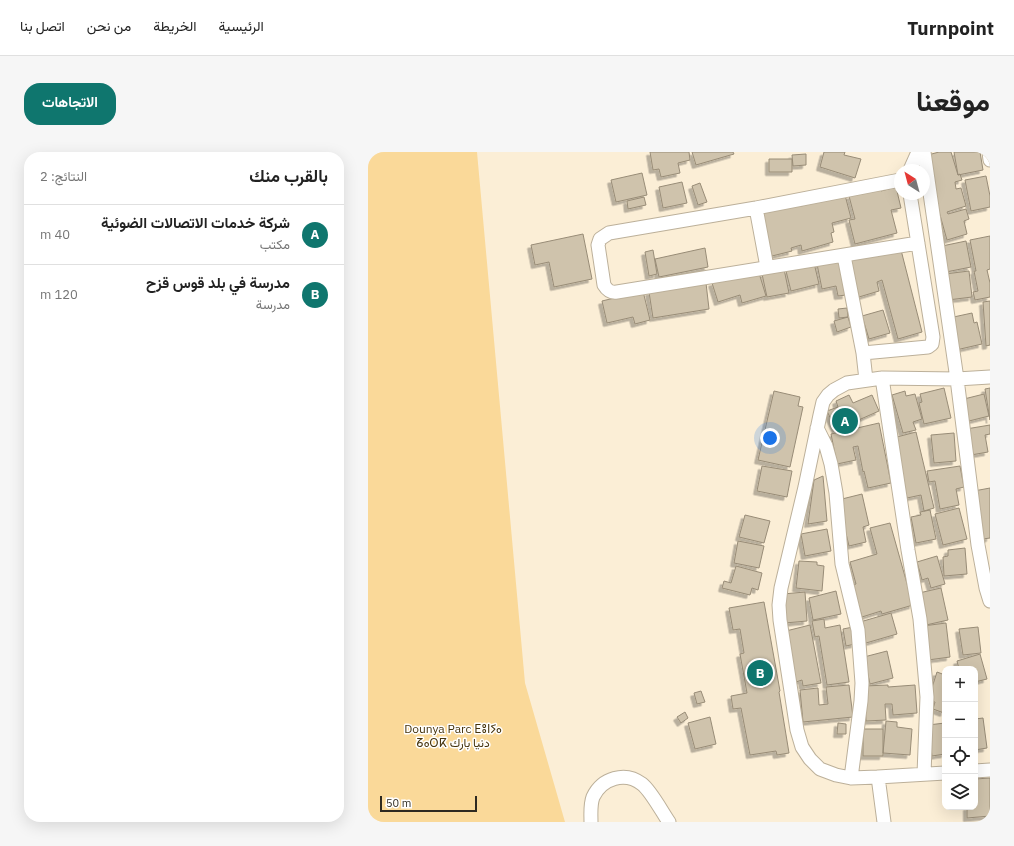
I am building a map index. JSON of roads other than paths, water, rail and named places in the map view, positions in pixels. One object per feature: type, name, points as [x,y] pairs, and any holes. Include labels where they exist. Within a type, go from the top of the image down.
[{"type":"street","points":[[913,164],[918,152]]},
{"type":"street","points":[[924,152],[978,544],[986,588],[990,601]]},
{"type":"street","points":[[989,152],[990,160]]},
{"type":"street","points":[[894,181],[756,208],[609,233],[600,239],[598,245],[604,285],[610,292],[617,292],[918,243]]},
{"type":"street","points":[[864,353],[928,347],[932,344],[933,337],[911,200]]},
{"type":"street","points":[[756,208],[767,267]]},
{"type":"street","points":[[844,256],[864,353],[866,380]]},
{"type":"street","points":[[942,773],[851,778],[836,775],[820,769],[810,759],[802,747],[797,730],[778,605],[823,402],[828,395],[847,383],[882,378],[956,379],[990,377]]},
{"type":"street","points":[[882,378],[920,619],[927,697],[924,774]]},
{"type":"street","points":[[817,428],[826,446],[831,464],[836,493],[842,564],[858,630],[862,701],[851,778]]},
{"type":"street","points":[[978,771],[990,770]]},
{"type":"street","points":[[591,822],[593,799],[598,790],[605,782],[614,778],[625,777],[635,779],[643,785],[669,822]]},
{"type":"street","points":[[878,777],[884,822]]},
{"type":"place","name":"شركة خدمات الاتصالات الضوئية","points":[[845,421]]},
{"type":"place","name":"مدرسة في بلد قوس قزح","points":[[760,673]]},
{"type":"park label","name":"Dounya Parc ⴹⵓⵏⵢⴰ ⵒⴰⵔⴽ دنيا بارك","points":[[453,736]]}]
